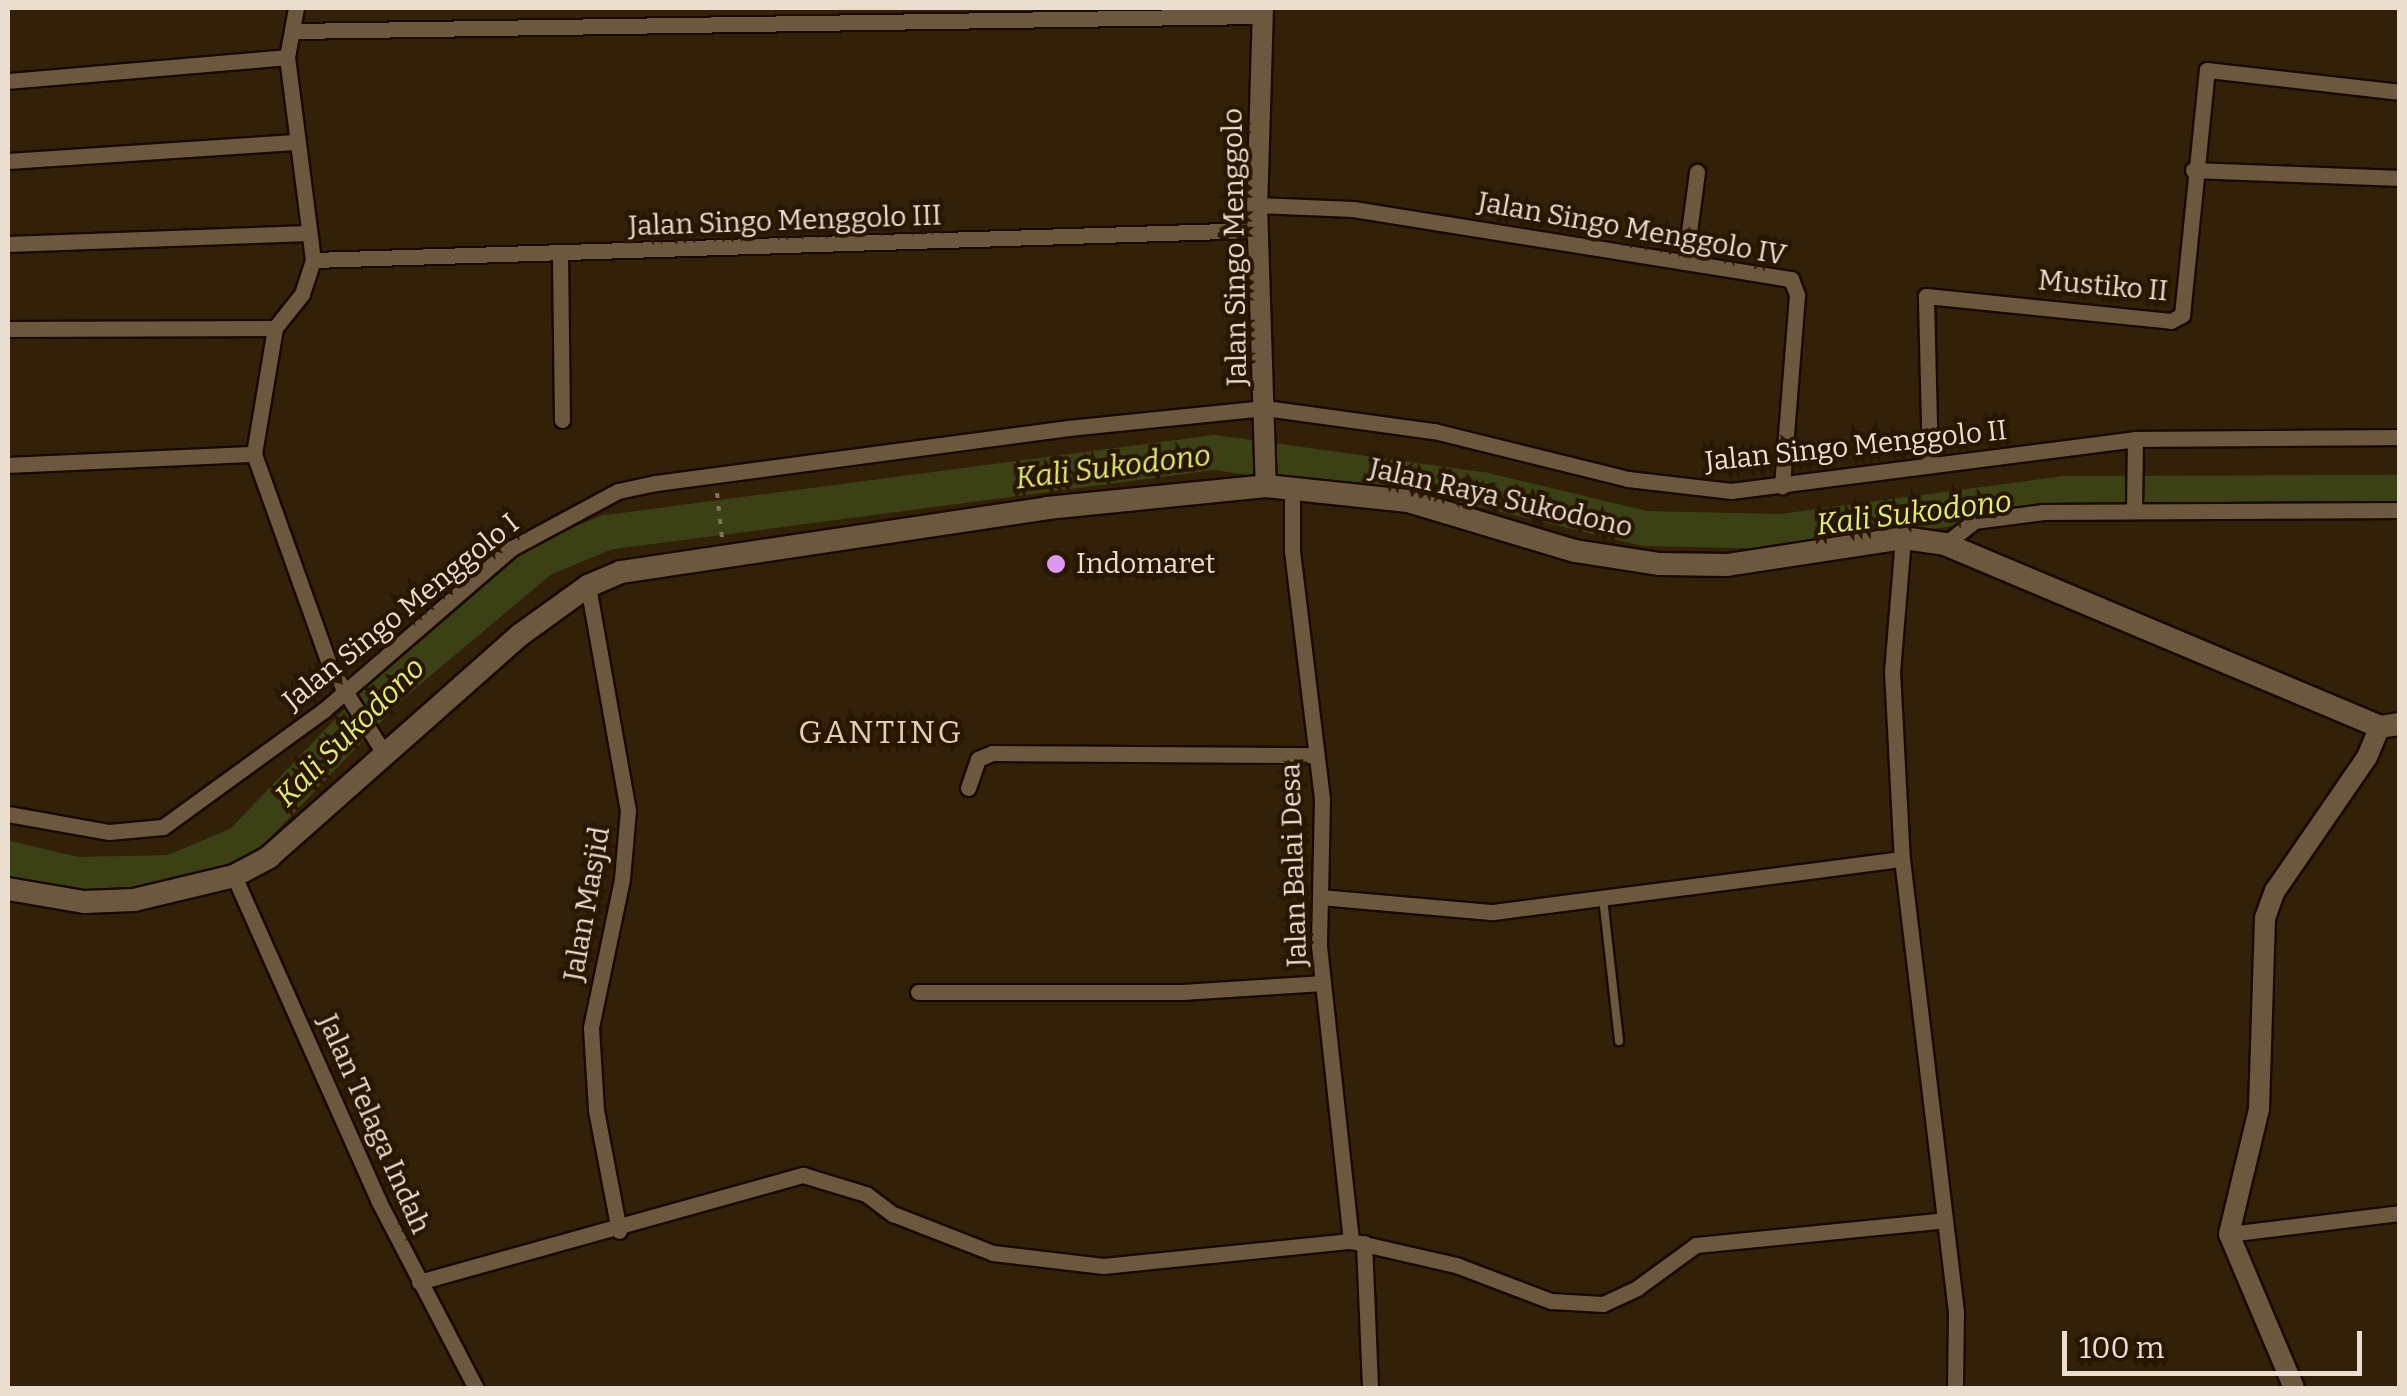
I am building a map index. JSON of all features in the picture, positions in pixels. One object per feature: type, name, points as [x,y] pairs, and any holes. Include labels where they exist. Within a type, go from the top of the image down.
[{"type":"main road","name":"Jalan Raya Sukodono","points":[[8,889],[84,902],[134,900],[234,876],[269,857],[381,749],[505,647],[588,586],[621,572],[724,552],[1266,482],[1408,501],[1575,551],[1660,564],[1728,565],[1903,538],[1946,544],[2390,726]]},
{"type":"street","points":[[296,8],[288,57],[294,142],[313,260],[302,294],[275,328],[254,454],[344,697],[381,749]]},
{"type":"street","points":[[535,26],[537,8]]},
{"type":"street","points":[[293,31],[812,14],[1262,12]]},
{"type":"street","name":"Jalan Singo Menggolo","points":[[1262,12],[1257,205],[1266,482]]},
{"type":"street","points":[[8,81],[288,57]]},
{"type":"street","name":"Mustiko II","points":[[1930,464],[1926,296],[2177,319],[2202,75],[2214,66],[2400,92]]},
{"type":"street","points":[[8,161],[294,142]]},
{"type":"street","points":[[2193,170],[2400,178]]},
{"type":"street","points":[[1685,262],[1698,172]]},
{"type":"street","name":"Jalan Singo Menggolo IV","points":[[1257,205],[1353,209],[1685,262],[1797,284],[1782,486]]},
{"type":"street","name":"Jalan Singo Menggolo III","points":[[313,260],[1258,230]]},
{"type":"street","points":[[8,244],[308,233]]},
{"type":"street","points":[[560,254],[562,420]]},
{"type":"street","points":[[8,329],[275,328]]},
{"type":"street","name":"Jalan Singo Menggolo II","points":[[1265,415],[1434,431],[1683,490],[1782,486],[1930,464],[2135,442],[2400,437]]},
{"type":"street","name":"Jalan Singo Menggolo I","points":[[8,814],[109,832],[163,827],[344,697],[512,548],[618,491],[1068,428],[1265,415]]},
{"type":"street","points":[[2134,507],[2135,442]]},
{"type":"street","points":[[8,464],[254,454]]},
{"type":"street","name":"Jalan Balai Desa","points":[[1292,486],[1292,551],[1316,755],[1323,982],[1357,1242],[1370,1388]]},
{"type":"street","points":[[1946,544],[1974,521],[2134,507],[2400,510]]},
{"type":"street","points":[[1903,538],[1892,671],[1902,858],[1956,1313],[1955,1388]]},
{"type":"street","name":"Jalan Masjid","points":[[588,586],[628,810],[622,878],[591,1028],[596,1110],[618,1231]]},
{"type":"street","points":[[2294,1388],[2230,1234],[2234,1193],[2254,1132],[2270,899],[2390,726]]},
{"type":"street","points":[[968,788],[978,759],[992,753],[1316,755]]},
{"type":"street","points":[[1320,897],[1493,912],[1902,858]]},
{"type":"street","name":"Jalan Telaga Indah","points":[[234,876],[419,1282],[476,1388]]},
{"type":"street","points":[[918,992],[1182,992],[1323,982]]},
{"type":"street","points":[[419,1282],[618,1231],[803,1175],[866,1194],[940,1235],[993,1253],[1103,1266],[1357,1242],[1456,1265],[1551,1301],[1603,1304],[1637,1288],[1696,1245],[1945,1220]]},
{"type":"street","points":[[2230,1234],[2400,1213]]},
{"type":"lane","points":[[1603,898],[1619,1041]]},
{"type":"path","points":[[716,489],[723,542]]},
{"type":"waterway","name":"Kali Sukodono","points":[[8,858],[76,874],[171,872],[240,843],[391,685],[541,559],[606,532],[1214,452],[1482,489],[1645,528],[1780,531],[2065,493],[2400,492]]},
{"type":"place","name":"Indomaret","points":[[1056,564]]},
{"type":"district","name":"GANTING","points":[[881,732]]}]
